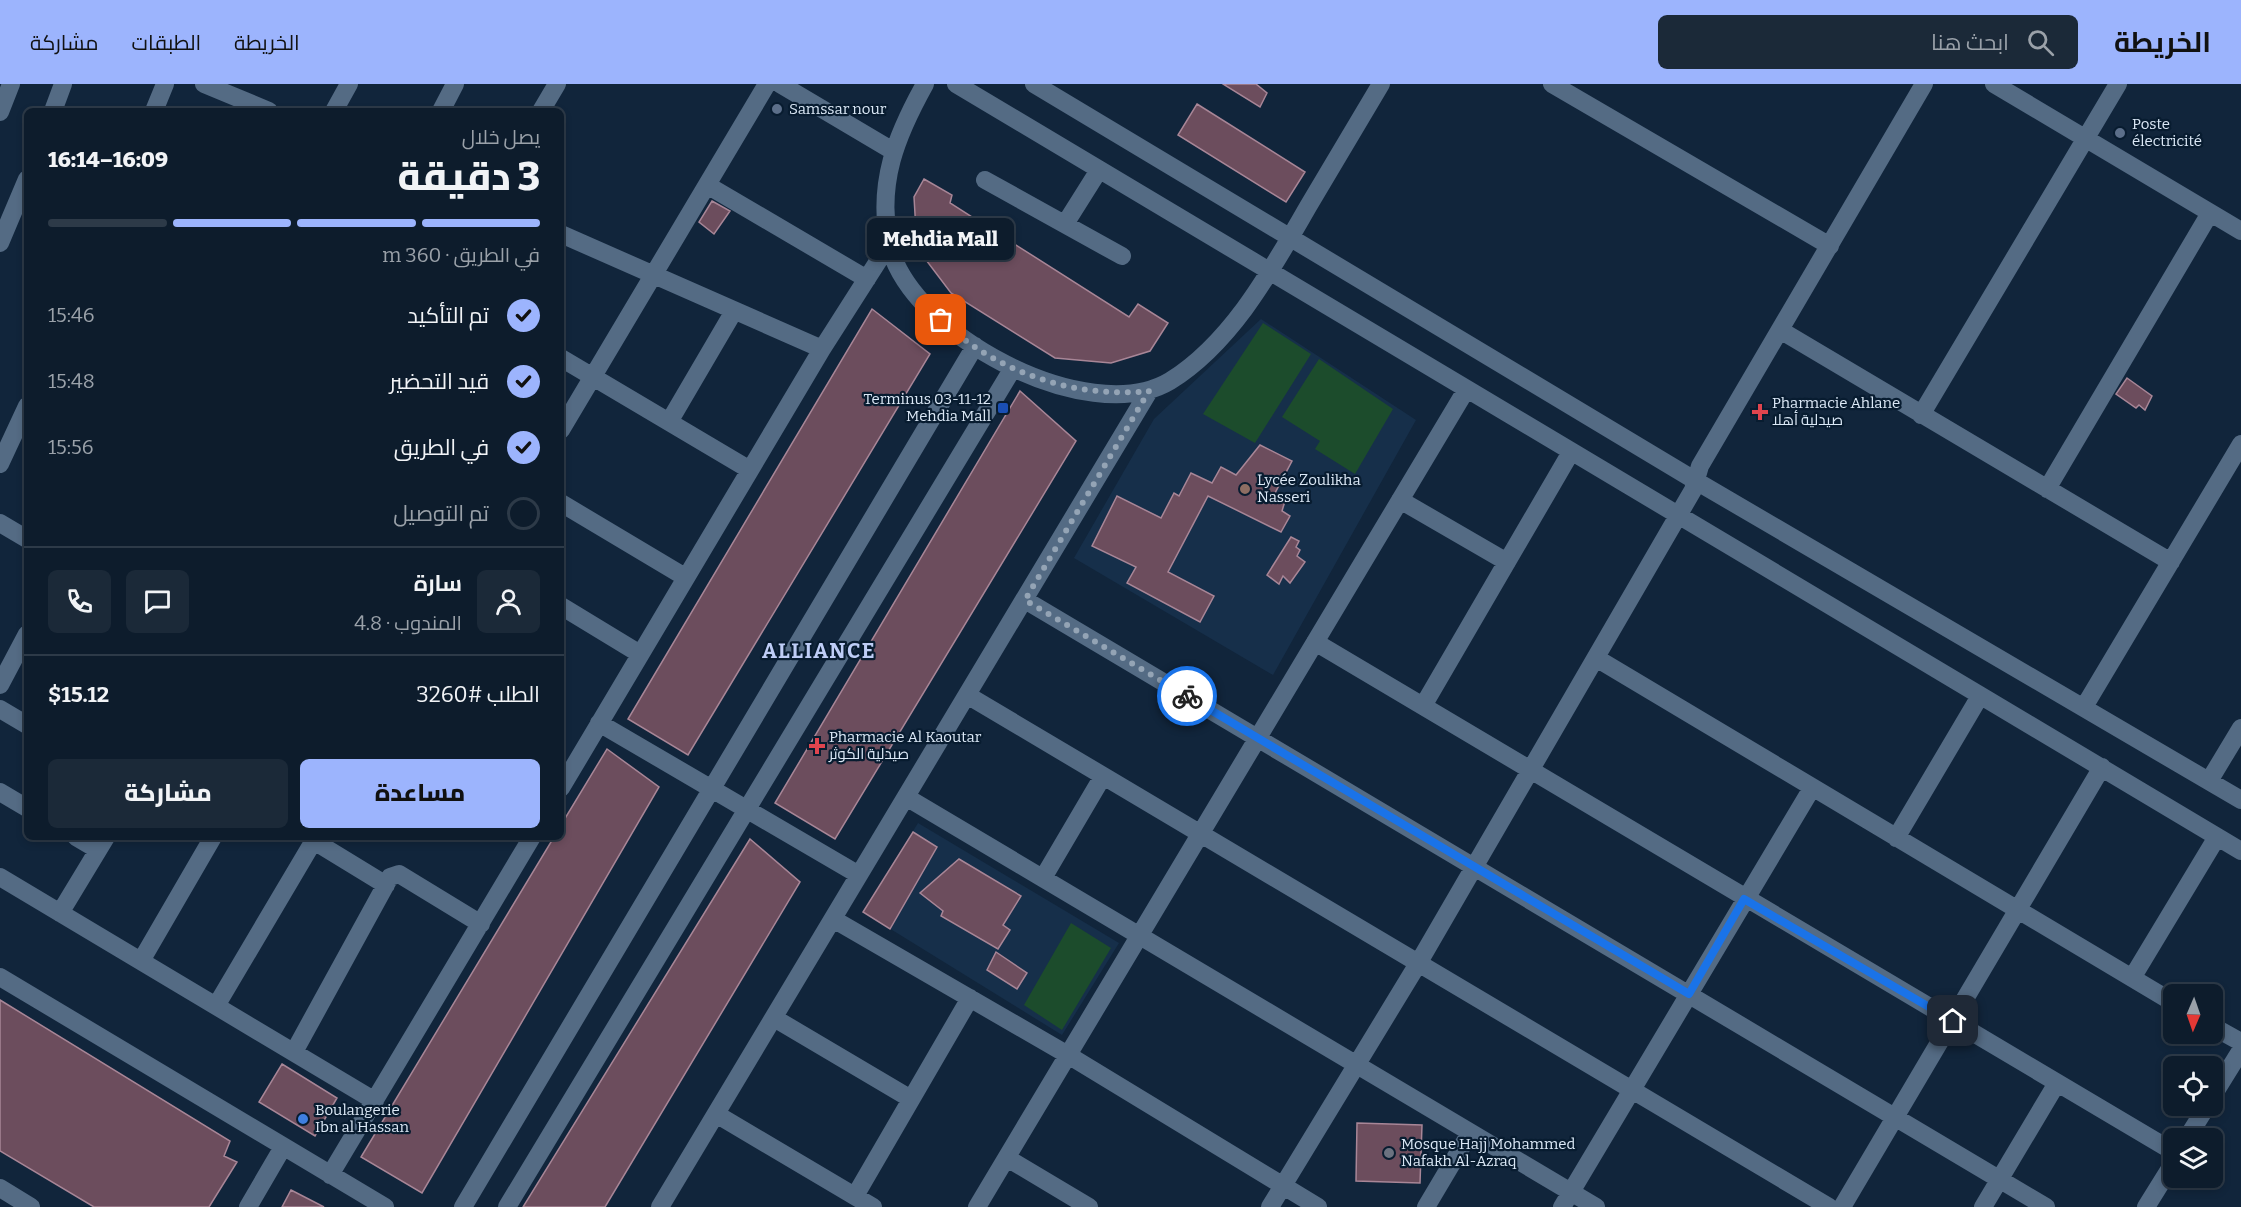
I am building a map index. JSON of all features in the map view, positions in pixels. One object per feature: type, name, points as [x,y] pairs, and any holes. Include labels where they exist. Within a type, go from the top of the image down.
[{"type":"street","points":[[0,112],[11,84]]},
{"type":"street","points":[[54,108],[63,84]]},
{"type":"street","points":[[155,108],[165,84]]},
{"type":"street","points":[[204,84],[262,108]]},
{"type":"street","points":[[336,108],[349,84]]},
{"type":"street","points":[[443,108],[455,84]]},
{"type":"street","points":[[543,108],[557,84]]},
{"type":"street","points":[[564,425],[767,84]]},
{"type":"street","points":[[780,84],[893,151]]},
{"type":"street","points":[[925,84],[893,151],[885,182],[889,244],[902,277],[951,330],[1013,368],[1040,380],[1080,390],[1120,394],[1149,391],[1170,380],[1204,353],[1225,331],[1268,273],[1381,84]]},
{"type":"street","points":[[957,84],[1268,273],[1980,696],[2102,766],[2241,851]]},
{"type":"street","points":[[1034,84],[1696,481],[2241,800]]},
{"type":"street","points":[[1552,84],[1830,246]]},
{"type":"street","points":[[1270,1207],[1532,771],[1677,516],[1696,481],[1700,466],[1924,84]]},
{"type":"street","points":[[1994,84],[2241,231]]},
{"type":"street","points":[[1921,415],[2118,84]]},
{"type":"street","points":[[1065,224],[1099,170]]},
{"type":"street","points":[[985,180],[1122,256]]},
{"type":"street","points":[[707,185],[867,279]]},
{"type":"street","points":[[0,243],[24,186]]},
{"type":"street","points":[[2047,489],[2210,213]]},
{"type":"street","points":[[564,235],[822,349]]},
{"type":"street","points":[[567,763],[599,723],[822,349],[889,244]]},
{"type":"street","points":[[669,422],[734,310]]},
{"type":"street","points":[[1780,330],[2171,562]]},
{"type":"street","points":[[463,1207],[975,346]]},
{"type":"street","points":[[564,360],[750,470]]},
{"type":"street","points":[[507,1207],[1013,368]]},
{"type":"street","points":[[977,1207],[1466,390]]},
{"type":"street","points":[[660,1207],[1149,391]]},
{"type":"street","points":[[0,464],[8,426],[24,409]]},
{"type":"street","points":[[2084,707],[2241,444]]},
{"type":"street","points":[[1423,706],[1571,452]]},
{"type":"street","points":[[1400,500],[1507,562]]},
{"type":"street","points":[[564,504],[685,577]]},
{"type":"street","points":[[0,523],[24,537]]},
{"type":"street","points":[[1025,600],[2046,1207]]},
{"type":"street","points":[[564,608],[640,654]]},
{"type":"street","points":[[0,685],[24,640]]},
{"type":"street","points":[[1314,642],[2163,1146]]},
{"type":"street","points":[[1596,658],[2163,996]]},
{"type":"street","points":[[968,695],[1829,1207]]},
{"type":"street","points":[[1896,838],[1980,696]]},
{"type":"street","points":[[0,709],[24,723]]},
{"type":"street","points":[[599,723],[859,875]]},
{"type":"street","points":[[2210,781],[2241,728]]},
{"type":"street","points":[[1842,1207],[2102,766]]},
{"type":"street","points":[[1043,878],[1103,776]]},
{"type":"street","points":[[1566,1200],[1812,788]]},
{"type":"street","points":[[0,792],[24,806]]},
{"type":"street","points":[[906,797],[1470,1133],[1566,1200],[1596,1207]]},
{"type":"street","points":[[2132,978],[2217,837]]},
{"type":"street","points":[[60,913],[102,844],[87,840]]},
{"type":"street","points":[[141,961],[211,840]]},
{"type":"street","points":[[216,1006],[314,840]]},
{"type":"street","points":[[317,840],[386,885]]},
{"type":"street","points":[[330,1175],[481,924],[528,840]]},
{"type":"street","points":[[294,1052],[390,877],[399,874],[481,924]]},
{"type":"street","points":[[0,877],[375,1101]]},
{"type":"street","points":[[833,919],[1068,1055],[1318,1207]]},
{"type":"street","points":[[0,977],[385,1207]]},
{"type":"street","points":[[855,1196],[970,998]]},
{"type":"street","points":[[774,1018],[911,1099]]},
{"type":"street","points":[[2223,1032],[2241,1042]]},
{"type":"street","points":[[2223,1079],[2241,1050]]},
{"type":"street","points":[[1983,1207],[2057,1083]]},
{"type":"street","points":[[716,1114],[873,1207]]},
{"type":"street","points":[[1426,1207],[1470,1133]]},
{"type":"street","points":[[248,1207],[284,1147]]},
{"type":"street","points":[[1007,1158],[1089,1207]]},
{"type":"street","points":[[2146,1207],[2163,1179]]},
{"type":"street","points":[[0,1188],[31,1207]]},
{"type":"shaded area","name":"Lycée Zoulikha Nasseri","points":[[1261,319],[1416,420],[1273,675],[1074,558],[1154,419]]},
{"type":"shaded area","points":[[918,823],[1119,943],[1062,1035],[863,912]]},
{"type":"green space","points":[[1263,323],[1311,354],[1255,443],[1203,414]]},
{"type":"green space","points":[[1319,359],[1393,409],[1355,474],[1315,449],[1320,441],[1282,417]]},
{"type":"green space","points":[[1071,923],[1111,948],[1062,1030],[1024,1005]]},
{"type":"building","points":[[1223,84],[1256,84],[1267,93],[1260,107]]},
{"type":"building","points":[[1197,104],[1305,172],[1286,202],[1178,135]]},
{"type":"building","points":[[924,179],[952,195],[950,203],[1129,317],[1138,304],[1168,323],[1150,351],[1111,363],[1055,358],[951,293],[917,248],[914,197]]},
{"type":"building","points":[[712,201],[730,211],[714,234],[699,222]]},
{"type":"building","points":[[872,309],[930,354],[688,755],[628,719]]},
{"type":"building","points":[[2127,378],[2152,396],[2145,410],[2139,405],[2136,408],[2116,394]]},
{"type":"building","points":[[1020,391],[1076,441],[835,839],[775,803]]},
{"type":"building","points":[[1260,445],[1292,461],[1274,495],[1285,501],[1282,511],[1290,516],[1281,532],[1208,496],[1168,572],[1214,596],[1200,622],[1127,583],[1136,567],[1092,546],[1117,496],[1161,518],[1174,493],[1179,496],[1191,473],[1212,483],[1221,467],[1236,475]]},
{"type":"building","points":[[1291,537],[1299,541],[1296,547],[1300,550],[1297,556],[1305,562],[1290,583],[1283,576],[1279,584],[1267,575]]},
{"type":"building","points":[[607,749],[659,787],[422,1193],[361,1157],[552,840],[564,840],[564,820]]},
{"type":"building","points":[[913,832],[937,847],[890,929],[863,912]]},
{"type":"building","points":[[750,839],[800,882],[605,1207],[523,1207]]},
{"type":"building","points":[[959,859],[1021,896],[1003,925],[1010,930],[998,949],[941,916],[943,911],[920,893]]},
{"type":"building","points":[[996,952],[1027,973],[1017,989],[987,970]]},
{"type":"building","points":[[0,1000],[230,1141],[224,1156],[237,1162],[209,1207],[94,1207],[0,1151]]},
{"type":"building","points":[[282,1064],[337,1098],[315,1136],[259,1102]]},
{"type":"building","name":"Mosque Hajj Mohammed Nafakh Al-Azraq","points":[[1357,1123],[1422,1125],[1420,1183],[1356,1181]]},
{"type":"building","points":[[291,1190],[324,1207],[282,1207]]},
{"type":"way so far","points":[[941,320],[951,330],[975,346],[1013,368],[1040,380],[1080,390],[1120,394],[1149,391],[1025,600],[1187,696]]},
{"type":"place","name":"Samssar nour","points":[[777,109]]},
{"type":"place","name":"Poste électricité","points":[[2120,133]]},
{"type":"place","name":"Mehdia Mall","points":[[941,320]]},
{"type":"place","name":"Terminus 03-11-12 Mehdia Mall","points":[[1003,408]]},
{"type":"place","name":"Pharmacie Ahlane صيدلية أهلا","points":[[1760,412]]},
{"type":"place","name":"Lycée Zoulikha Nasseri","points":[[1245,489]]},
{"type":"place","name":"Pharmacie Al Kaoutar صيدلية الكوثر","points":[[817,746]]},
{"type":"place","name":"Boulangerie Ibn al Hassan","points":[[303,1119]]},
{"type":"place","name":"Mosque Hajj Mohammed Nafakh Al-Azraq","points":[[1389,1153]]},
{"type":"district","name":"ALLIANCE","points":[[819,651]]},
{"type":"route","points":[[1187,696],[1689,994],[1744,899],[1953,1021]]}]
